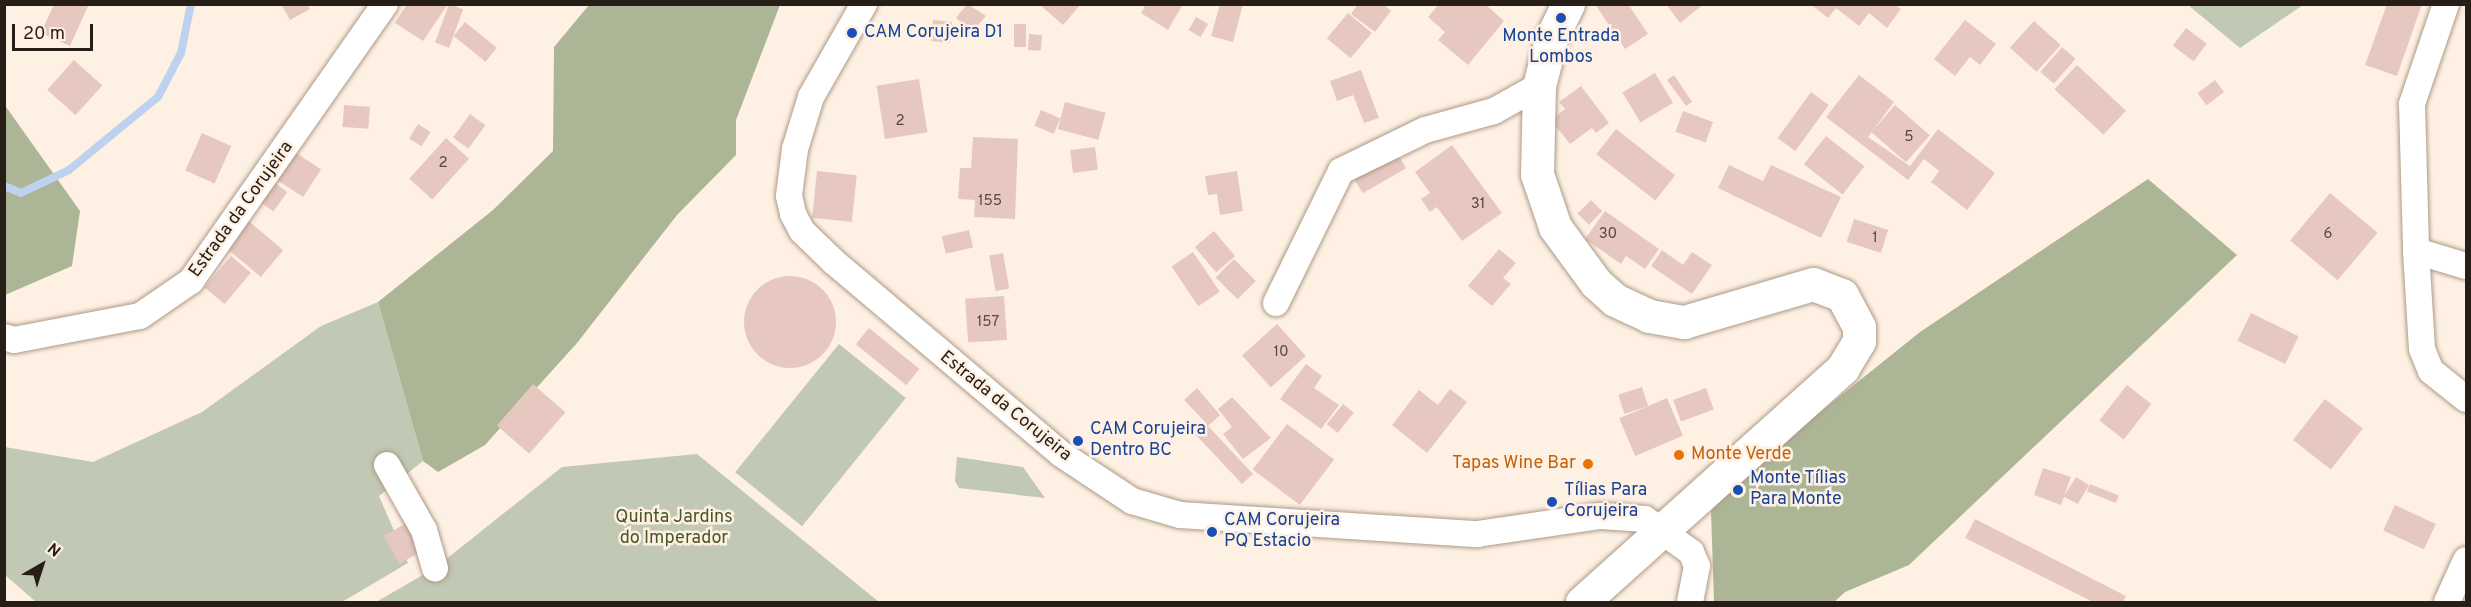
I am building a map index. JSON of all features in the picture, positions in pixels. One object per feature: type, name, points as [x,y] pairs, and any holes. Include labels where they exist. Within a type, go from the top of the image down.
[{"type":"main road","points":[[1567,5],[1551,39],[1539,86],[1536,150],[1542,195],[1570,253],[1615,300],[1649,316],[1684,322],[1813,284],[1842,295],[1859,327],[1859,341],[1843,368],[1582,603]]},
{"type":"street","name":"Estrada da Corujeira","points":[[4,337],[14,340],[140,316],[191,281],[385,4]]},
{"type":"street","name":"Estrada da Corujeira","points":[[864,4],[811,97],[795,149],[789,196],[793,214],[802,231],[834,262],[1061,454],[1132,501],[1180,515],[1477,534],[1601,516],[1645,519],[1691,552],[1697,566],[1690,603]]},
{"type":"street","points":[[2446,4],[2412,104],[2416,251],[2422,349],[2431,371],[2466,399]]},
{"type":"street","points":[[1276,303],[1341,171],[1425,130],[1494,111],[1539,86]]},
{"type":"street","points":[[2416,251],[2466,266]]},
{"type":"street","points":[[387,465],[424,530],[435,568]]},
{"type":"street","points":[[2447,603],[2466,560]]},
{"type":"green space","points":[[589,5],[780,5],[736,120],[736,155],[677,215],[577,343],[485,445],[438,472],[423,461],[378,302],[493,210],[553,151],[554,47]]},
{"type":"green space","points":[[2188,5],[2303,5],[2240,48]]},
{"type":"green space","points":[[4,104],[80,211],[72,266],[5,295]]},
{"type":"green space","points":[[2148,179],[2237,255],[1909,565],[1845,592],[1834,602],[1714,602],[1711,511],[1768,454],[1920,332]]},
{"type":"green space","points":[[378,302],[423,461],[379,496],[408,563],[342,602],[36,602],[5,575],[5,447],[93,462],[202,412],[321,326]]},
{"type":"green space","points":[[839,344],[906,398],[802,526],[735,472]]},
{"type":"green space","name":"Quinta Jardins do Imperador","points":[[697,454],[879,602],[376,602],[435,568],[562,467]]},
{"type":"green space","points":[[957,457],[1023,467],[1045,498],[959,488],[955,481]]},
{"type":"building","points":[[54,4],[89,4],[70,46],[41,33]]},
{"type":"building","points":[[281,4],[307,4],[310,9],[290,20]]},
{"type":"building","points":[[407,4],[448,4],[423,41],[395,23]]},
{"type":"building","points":[[449,4],[463,9],[449,48],[435,43]]},
{"type":"building","points":[[967,4],[986,16],[972,32],[956,18]]},
{"type":"building","points":[[1039,4],[1081,4],[1063,25]]},
{"type":"building","points":[[1146,4],[1183,4],[1168,30],[1141,13]]},
{"type":"building","points":[[1220,4],[1243,4],[1233,42],[1211,36]]},
{"type":"building","points":[[1358,4],[1383,4],[1391,11],[1375,32],[1351,14]]},
{"type":"building","points":[[1439,4],[1485,4],[1504,21],[1468,65],[1438,40],[1445,32],[1428,17]]},
{"type":"building","points":[[1595,4],[1628,4],[1648,34],[1625,49]]},
{"type":"building","points":[[1666,4],[1704,4],[1680,23]]},
{"type":"building","points":[[2387,4],[2422,4],[2397,76],[2365,65]]},
{"type":"building","points":[[1895,5],[1901,9],[1887,28],[1869,13],[1859,26],[1836,8],[1828,18],[1813,6]]},
{"type":"building","points":[[1348,13],[1372,33],[1351,58],[1327,38]]},
{"type":"building","points":[[1196,17],[1208,24],[1201,37],[1188,30]]},
{"type":"building","points":[[933,20],[952,22],[950,43],[931,41]]},
{"type":"building","points":[[1965,20],[1996,44],[1980,65],[1970,57],[1955,76],[1934,59]]},
{"type":"building","points":[[2034,21],[2061,45],[2037,72],[2010,48]]},
{"type":"building","points":[[465,22],[497,48],[486,62],[454,36]]},
{"type":"building","points":[[1014,24],[1026,24],[1026,47],[1014,47]]},
{"type":"building","points":[[2186,28],[2207,44],[2194,61],[2173,46]]},
{"type":"building","points":[[1029,34],[1042,35],[1041,51],[1028,50]]},
{"type":"building","points":[[2062,47],[2076,59],[2054,84],[2040,72]]},
{"type":"building","points":[[74,60],[102,85],[75,115],[47,90]]},
{"type":"building","points":[[2077,65],[2126,111],[2103,135],[2054,89]]},
{"type":"building","points":[[1361,70],[1379,118],[1364,123],[1353,95],[1337,101],[1330,81]]},
{"type":"building","points":[[1655,73],[1673,103],[1640,123],[1622,93]]},
{"type":"building","points":[[1674,75],[1692,102],[1686,106],[1667,80]]},
{"type":"building","points":[[1859,75],[1894,102],[1868,137],[1910,166],[1938,129],[1995,173],[1967,210],[1931,182],[1939,171],[1924,159],[1908,180],[1826,117]]},
{"type":"building","points":[[919,79],[927,132],[885,139],[877,86]]},
{"type":"building","points":[[2215,80],[2224,92],[2206,105],[2197,93]]},
{"type":"building","points":[[1581,86],[1609,123],[1596,133],[1592,128],[1570,144],[1551,120],[1565,109],[1559,102]]},
{"type":"building","points":[[1811,92],[1829,105],[1795,151],[1777,138]]},
{"type":"building","points":[[1065,102],[1106,113],[1098,140],[1058,129]]},
{"type":"building","points":[[344,105],[370,107],[368,129],[342,127]]},
{"type":"building","points":[[1895,105],[1930,135],[1906,162],[1871,132]]},
{"type":"building","points":[[1041,110],[1060,118],[1054,134],[1034,126]]},
{"type":"building","points":[[1683,111],[1713,122],[1706,143],[1675,132]]},
{"type":"building","points":[[470,114],[485,125],[468,149],[453,137]]},
{"type":"building","points":[[418,124],[431,132],[422,146],[409,138]]},
{"type":"building","points":[[1616,129],[1675,175],[1655,200],[1596,154]]},
{"type":"building","points":[[202,133],[231,146],[215,183],[185,170]]},
{"type":"building","points":[[1826,136],[1865,166],[1842,195],[1804,164]]},
{"type":"building","points":[[973,137],[1018,139],[1015,219],[974,217],[975,200],[958,199],[960,168],[971,168]]},
{"type":"building","points":[[446,138],[469,159],[432,200],[409,179]]},
{"type":"building","points":[[1452,145],[1502,213],[1462,241],[1437,207],[1430,212],[1421,199],[1430,193],[1415,172]]},
{"type":"building","points":[[1095,147],[1098,170],[1073,173],[1070,150]]},
{"type":"building","points":[[1396,151],[1406,168],[1363,193],[1353,176]]},
{"type":"building","points":[[296,153],[321,169],[303,197],[278,181]]},
{"type":"building","points":[[1729,165],[1763,181],[1771,165],[1841,197],[1821,238],[1718,188]]},
{"type":"building","points":[[817,171],[857,175],[852,222],[812,218]]},
{"type":"building","points":[[1237,171],[1243,211],[1220,215],[1217,194],[1208,195],[1205,176]]},
{"type":"building","points":[[268,178],[287,192],[273,212],[254,197]]},
{"type":"building","points":[[2330,193],[2377,233],[2338,280],[2290,240]]},
{"type":"building","points":[[1591,200],[1602,211],[1589,225],[1578,213]]},
{"type":"building","points":[[1605,211],[1659,249],[1645,269],[1626,256],[1621,264],[1585,239]]},
{"type":"building","points":[[245,218],[283,250],[261,277],[223,245]]},
{"type":"building","points":[[1854,219],[1888,230],[1881,253],[1847,242]]},
{"type":"building","points":[[969,230],[973,248],[946,254],[942,236]]},
{"type":"building","points":[[1214,231],[1235,256],[1216,272],[1195,247]]},
{"type":"building","points":[[1499,249],[1516,263],[1503,278],[1511,284],[1492,306],[1468,286]]},
{"type":"building","points":[[1662,250],[1683,265],[1692,252],[1712,265],[1692,294],[1651,266]]},
{"type":"building","points":[[1193,252],[1220,292],[1198,306],[1171,267]]},
{"type":"building","points":[[1003,253],[1009,288],[995,291],[989,255]]},
{"type":"building","points":[[231,256],[251,273],[225,304],[205,287]]},
{"type":"building","points":[[1234,259],[1256,281],[1238,299],[1216,277]]},
{"type":"building","points":[[790,276],[807,280],[822,290],[832,305],[836,322],[832,339],[822,354],[807,364],[790,368],[773,364],[758,354],[748,339],[744,322],[748,305],[758,290],[773,280]]},
{"type":"building","points":[[1004,296],[1007,340],[968,343],[965,299]]},
{"type":"building","points":[[2251,313],[2299,336],[2285,364],[2237,341]]},
{"type":"building","points":[[1277,324],[1306,356],[1271,387],[1242,355]]},
{"type":"building","points":[[869,328],[920,369],[906,385],[856,344]]},
{"type":"building","points":[[1306,364],[1322,376],[1314,388],[1339,405],[1321,429],[1280,399]]},
{"type":"building","points":[[533,384],[565,412],[529,454],[497,426]]},
{"type":"building","points":[[2127,385],[2151,404],[2124,440],[2099,420]]},
{"type":"building","points":[[1642,387],[1648,406],[1624,414],[1618,395]]},
{"type":"building","points":[[1197,388],[1220,415],[1208,426],[1253,474],[1242,484],[1195,434],[1206,423],[1184,400]]},
{"type":"building","points":[[1706,388],[1714,410],[1681,422],[1673,400]]},
{"type":"building","points":[[1450,389],[1467,402],[1427,453],[1392,425],[1419,390],[1438,405]]},
{"type":"building","points":[[1232,397],[1271,438],[1243,459],[1223,434],[1232,427],[1218,409]]},
{"type":"building","points":[[1667,398],[1683,436],[1635,456],[1619,418]]},
{"type":"building","points":[[2325,399],[2363,429],[2331,470],[2293,440]]},
{"type":"building","points":[[1343,404],[1354,413],[1338,433],[1327,424]]},
{"type":"building","points":[[1287,424],[1334,460],[1300,505],[1253,470]]},
{"type":"building","points":[[2043,468],[2071,477],[2064,496],[2076,477],[2089,485],[2078,504],[2064,497],[2061,505],[2034,495]]},
{"type":"building","points":[[2090,484],[2119,496],[2116,503],[2087,491]]},
{"type":"building","points":[[2395,505],[2436,524],[2424,549],[2383,530]]},
{"type":"building","points":[[1975,519],[2126,596],[2123,602],[2093,602],[1965,538]]},
{"type":"building","points":[[408,522],[424,550],[400,564],[384,536]]},
{"type":"waterway","points":[[4,186],[21,193],[69,170],[158,97],[181,53],[191,4]]},
{"type":"place","name":"Monte Entrada Lombos","points":[[1561,18]]},
{"type":"place","name":"CAM Corujeira D1","points":[[852,33]]},
{"type":"place","name":"CAM Corujeira Dentro BC","points":[[1078,441]]},
{"type":"place","name":"Monte Verde","points":[[1679,455]]},
{"type":"place","name":"Tapas Wine Bar","points":[[1588,464]]},
{"type":"place","name":"Monte Tílias Para Monte","points":[[1738,490]]},
{"type":"place","name":"Tílias Para Corujeira","points":[[1552,502]]},
{"type":"place","name":"CAM Corujeira PQ Estacio","points":[[1212,532]]}]
